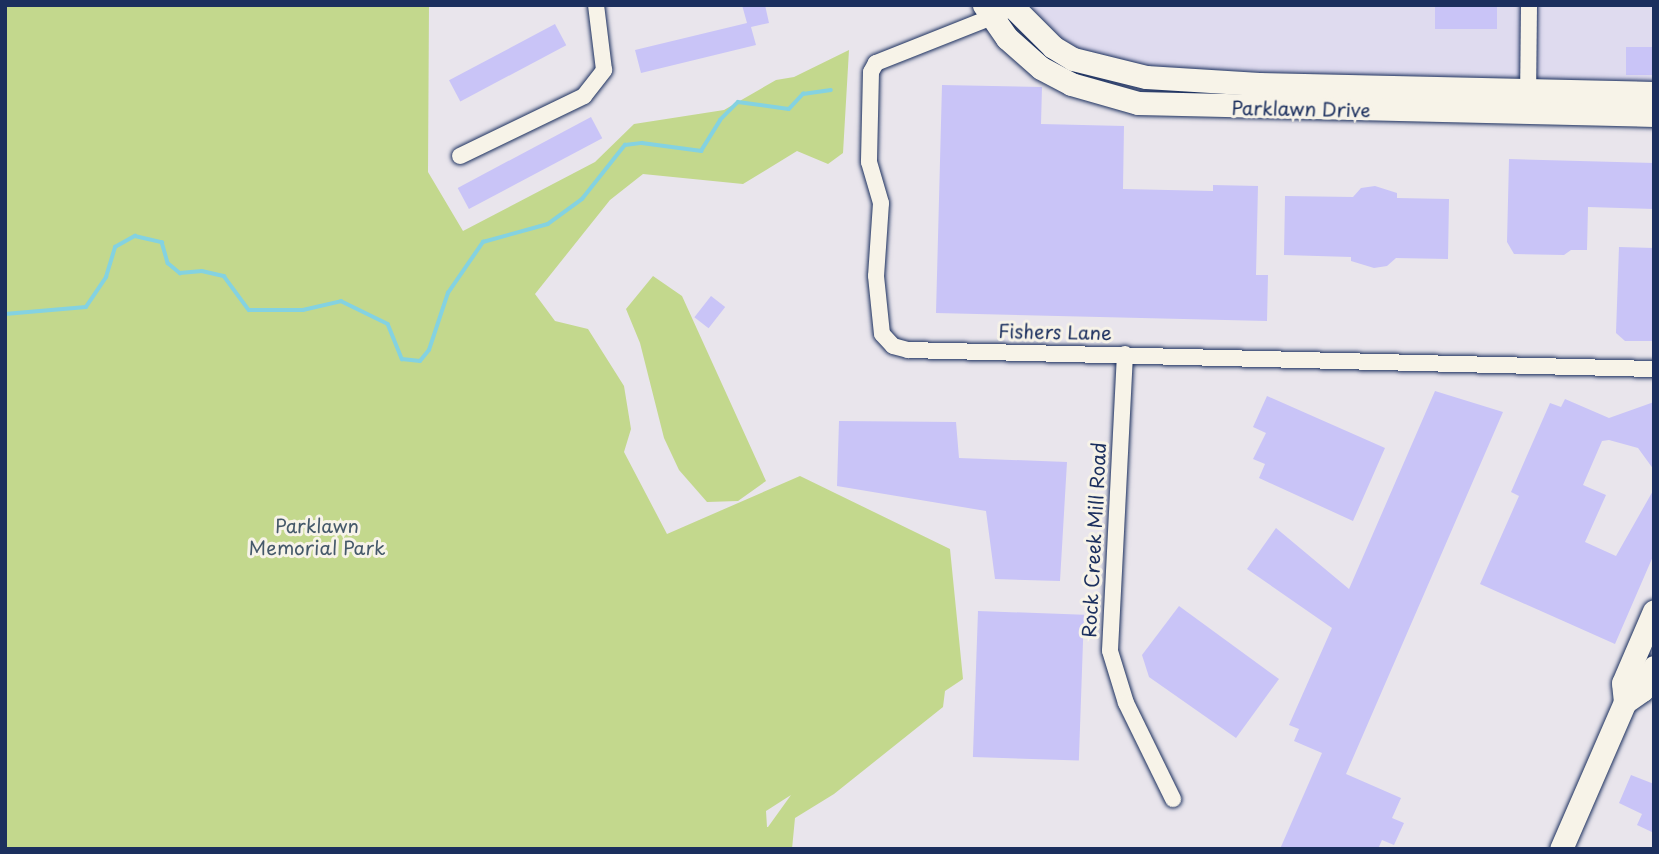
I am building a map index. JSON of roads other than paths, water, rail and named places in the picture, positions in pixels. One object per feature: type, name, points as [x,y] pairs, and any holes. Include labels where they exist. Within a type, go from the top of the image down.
[{"type":"main road","name":"Parklawn Drive","points":[[999,9],[1041,68],[1070,84],[1138,103],[1528,101],[1654,93]]},
{"type":"main road","name":"Parklawn Drive","points":[[1528,101],[1654,115]]},
{"type":"main road","points":[[1561,849],[1625,702],[1623,683],[1654,611]]},
{"type":"main road","points":[[1625,702],[1642,690],[1654,667]]},
{"type":"street","points":[[460,156],[584,96],[604,70],[596,5]]},
{"type":"street","points":[[1528,101],[1529,5]]},
{"type":"street","name":"Fishers Lane","points":[[999,9],[876,63],[871,72],[869,162],[881,203],[876,276],[882,334],[893,346],[908,350],[1654,369]]},
{"type":"street","name":"Rock Creek Mill Road","points":[[1125,354],[1110,651],[1126,702],[1173,799]]},
{"type":"waterway","points":[[5,314],[86,307],[106,277],[115,247],[135,236],[162,242],[168,263],[180,273],[202,271],[224,276],[249,310],[303,310],[341,301],[388,324],[402,359],[420,361],[429,350],[448,293],[483,242],[548,224],[582,199],[625,145],[642,143],[701,151],[720,120],[738,102],[789,109],[803,94],[831,90]]},
{"type":"park label","name":"Parklawn Memorial Park","points":[[317,537]]}]
